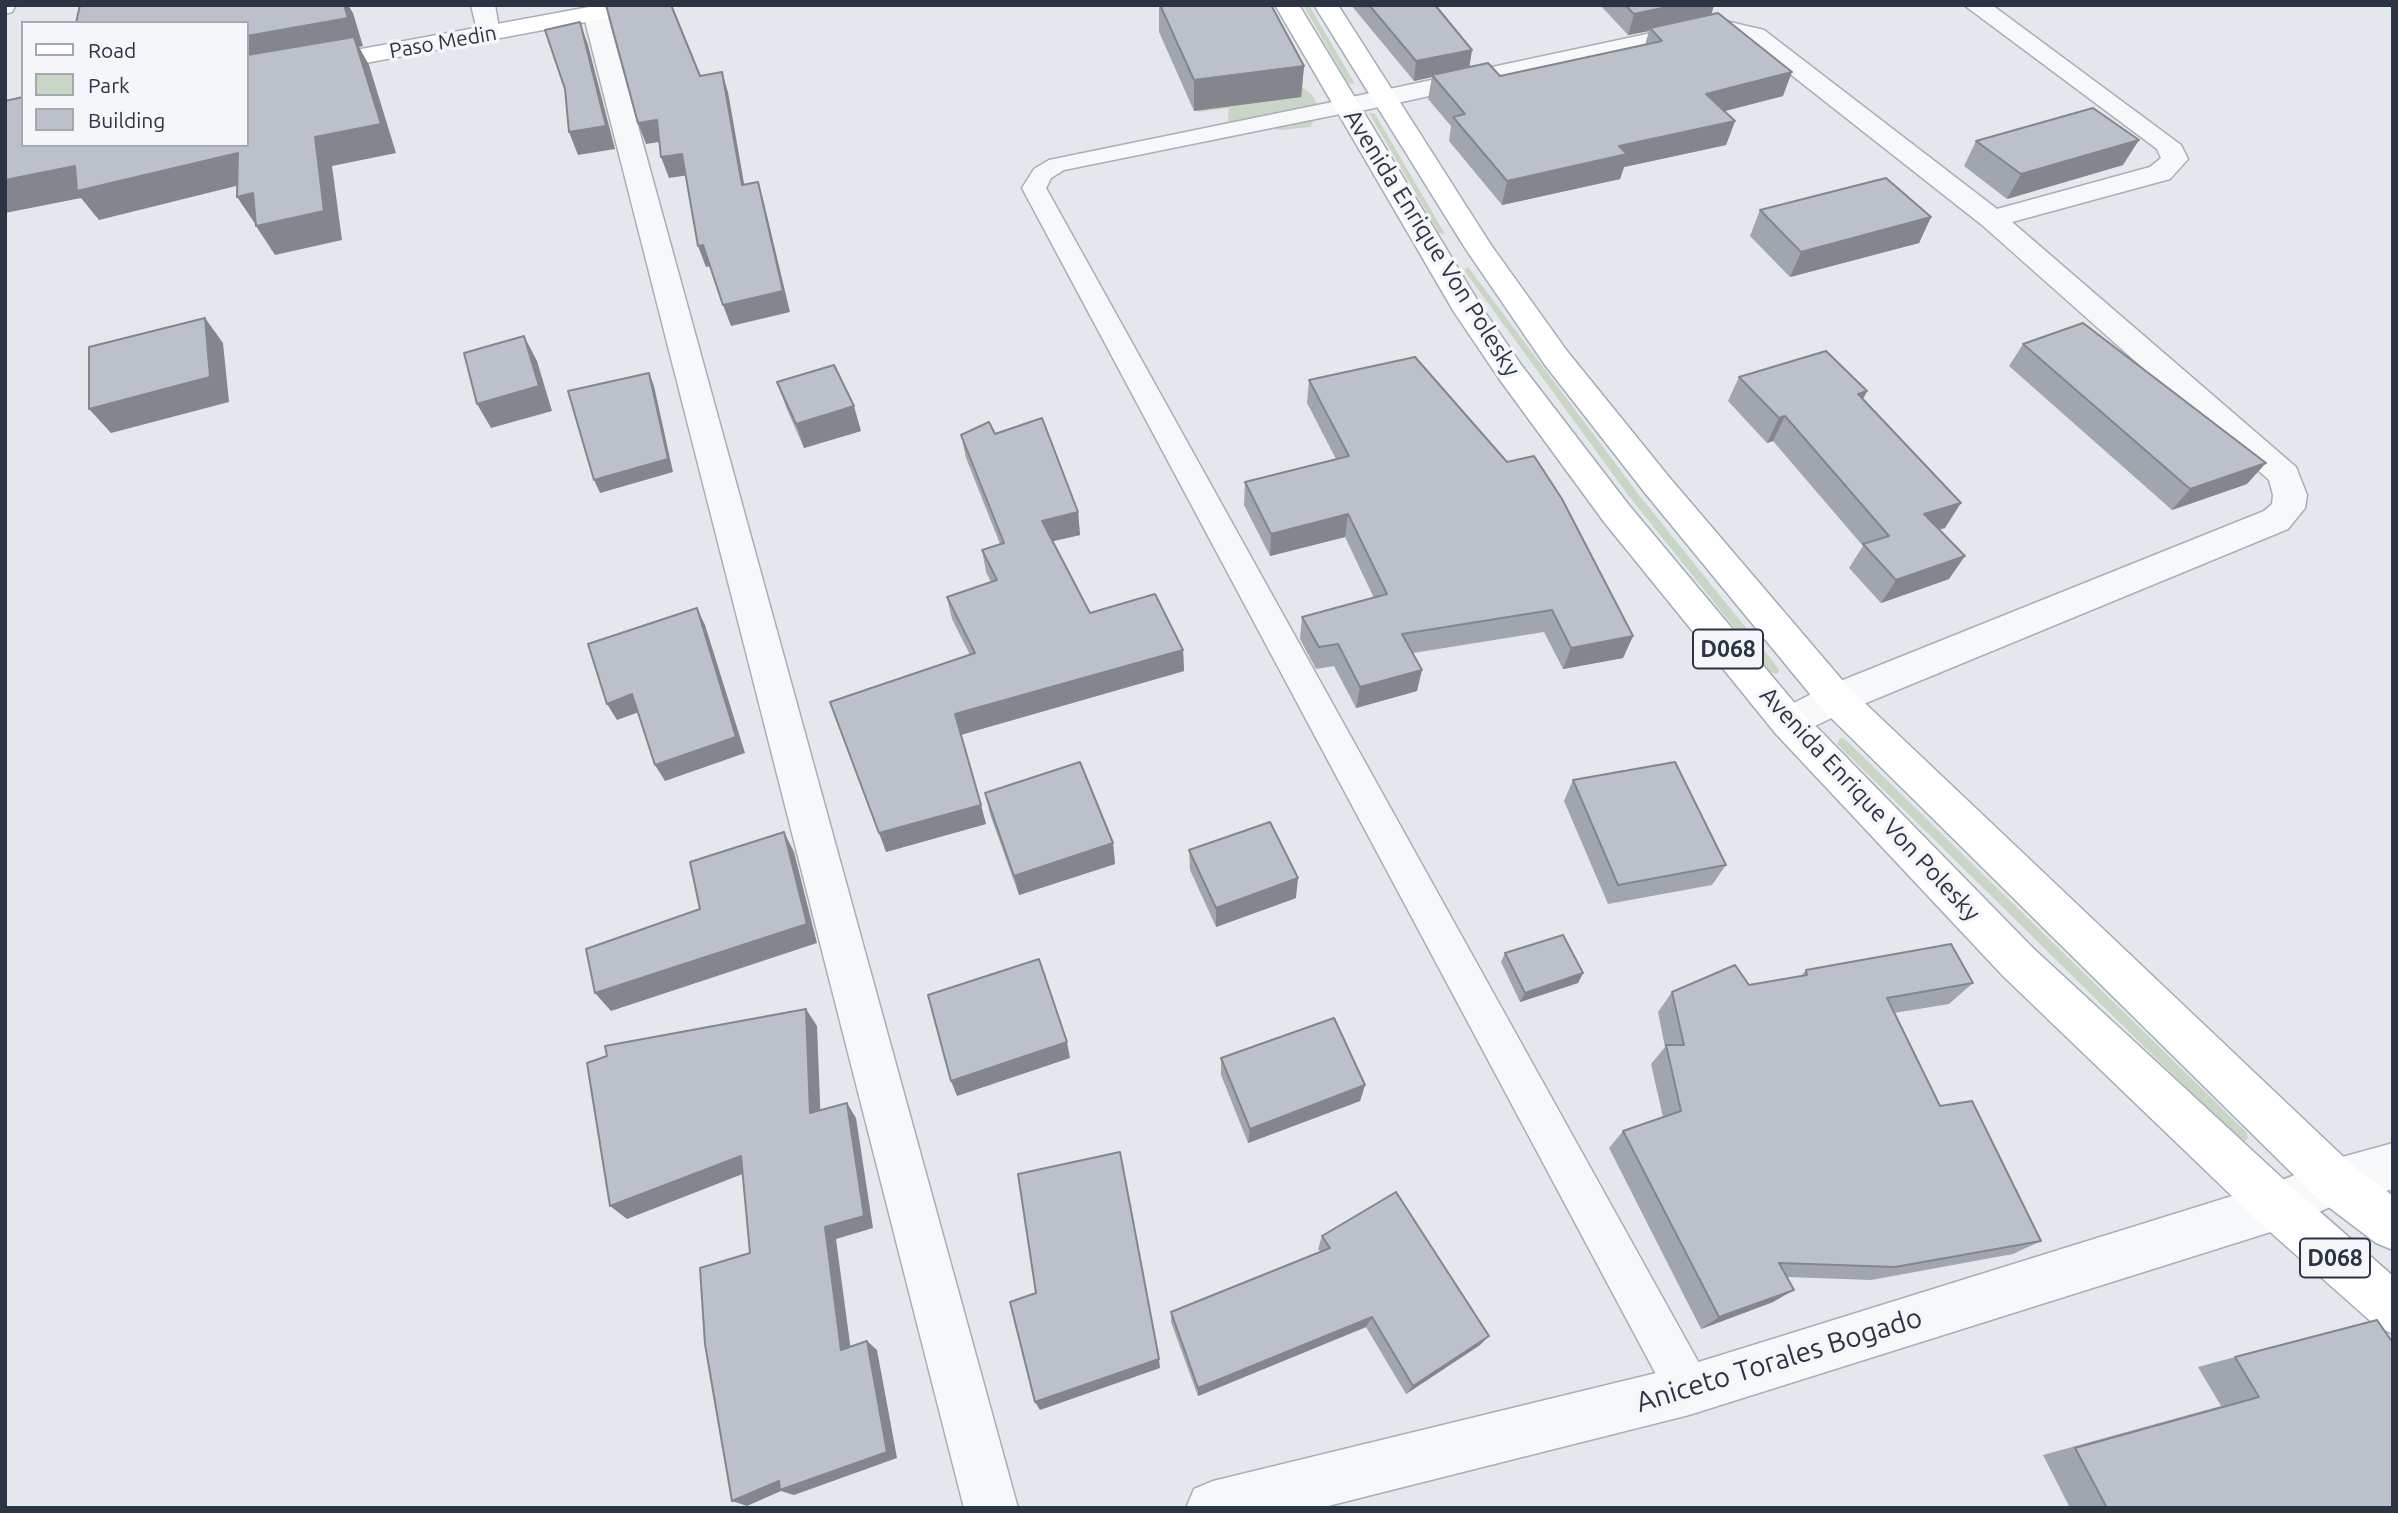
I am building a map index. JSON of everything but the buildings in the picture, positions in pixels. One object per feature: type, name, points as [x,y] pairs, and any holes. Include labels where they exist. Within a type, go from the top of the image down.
[{"type":"main road","name":"Paso Medin","points":[[248,78],[640,5]]},
{"type":"main road","name":"Avenida Enrique Von Polesky","points":[[1287,5],[1434,255],[1511,373],[1616,513],[1789,723],[2018,962],[2277,1206]]},
{"type":"main road","name":"Avenida Enrique Von Polesky","points":[[1326,5],[1479,248],[1556,358],[1657,485],[1836,699],[2335,1182]]},
{"type":"main road","points":[[1434,255],[1479,248]]},
{"type":"main road","name":"D068","points":[[2335,1182],[2393,1226]]},
{"type":"main road","name":"D068","points":[[2277,1206],[2393,1309]]},
{"type":"street","points":[[483,5],[488,34]]},
{"type":"street","points":[[1976,5],[2168,145],[2175,159],[2160,173],[1992,219]]},
{"type":"street","points":[[595,13],[991,1508]]},
{"type":"street","points":[[1347,106],[1717,26],[1755,35],[1992,219],[2284,475],[2290,495],[2288,508],[2276,520],[1836,699],[1789,723]]},
{"type":"street","name":"Aniceto Torales Bogado","points":[[1213,1508],[1689,1390],[2277,1206],[2335,1182],[2393,1167]]},
{"type":"lane","points":[[1347,106],[1057,165],[1042,174],[1034,188],[1689,1390]]},
{"type":"green space","points":[[1303,5],[1309,5],[1355,84],[1348,83]]},
{"type":"green space","points":[[1165,35],[1293,79],[1312,95],[1321,110],[1310,127],[1281,130],[1228,121],[1229,108],[1198,112]]},
{"type":"green space","points":[[1369,113],[1375,114],[1445,234],[1439,233]]},
{"type":"green space","points":[[1468,267],[1639,495],[1779,669],[1778,674],[1770,672],[1628,495],[1464,270]]},
{"type":"green space","points":[[1840,738],[1845,739],[2246,1132],[2248,1138],[2245,1141],[2238,1139],[1837,744]]}]
